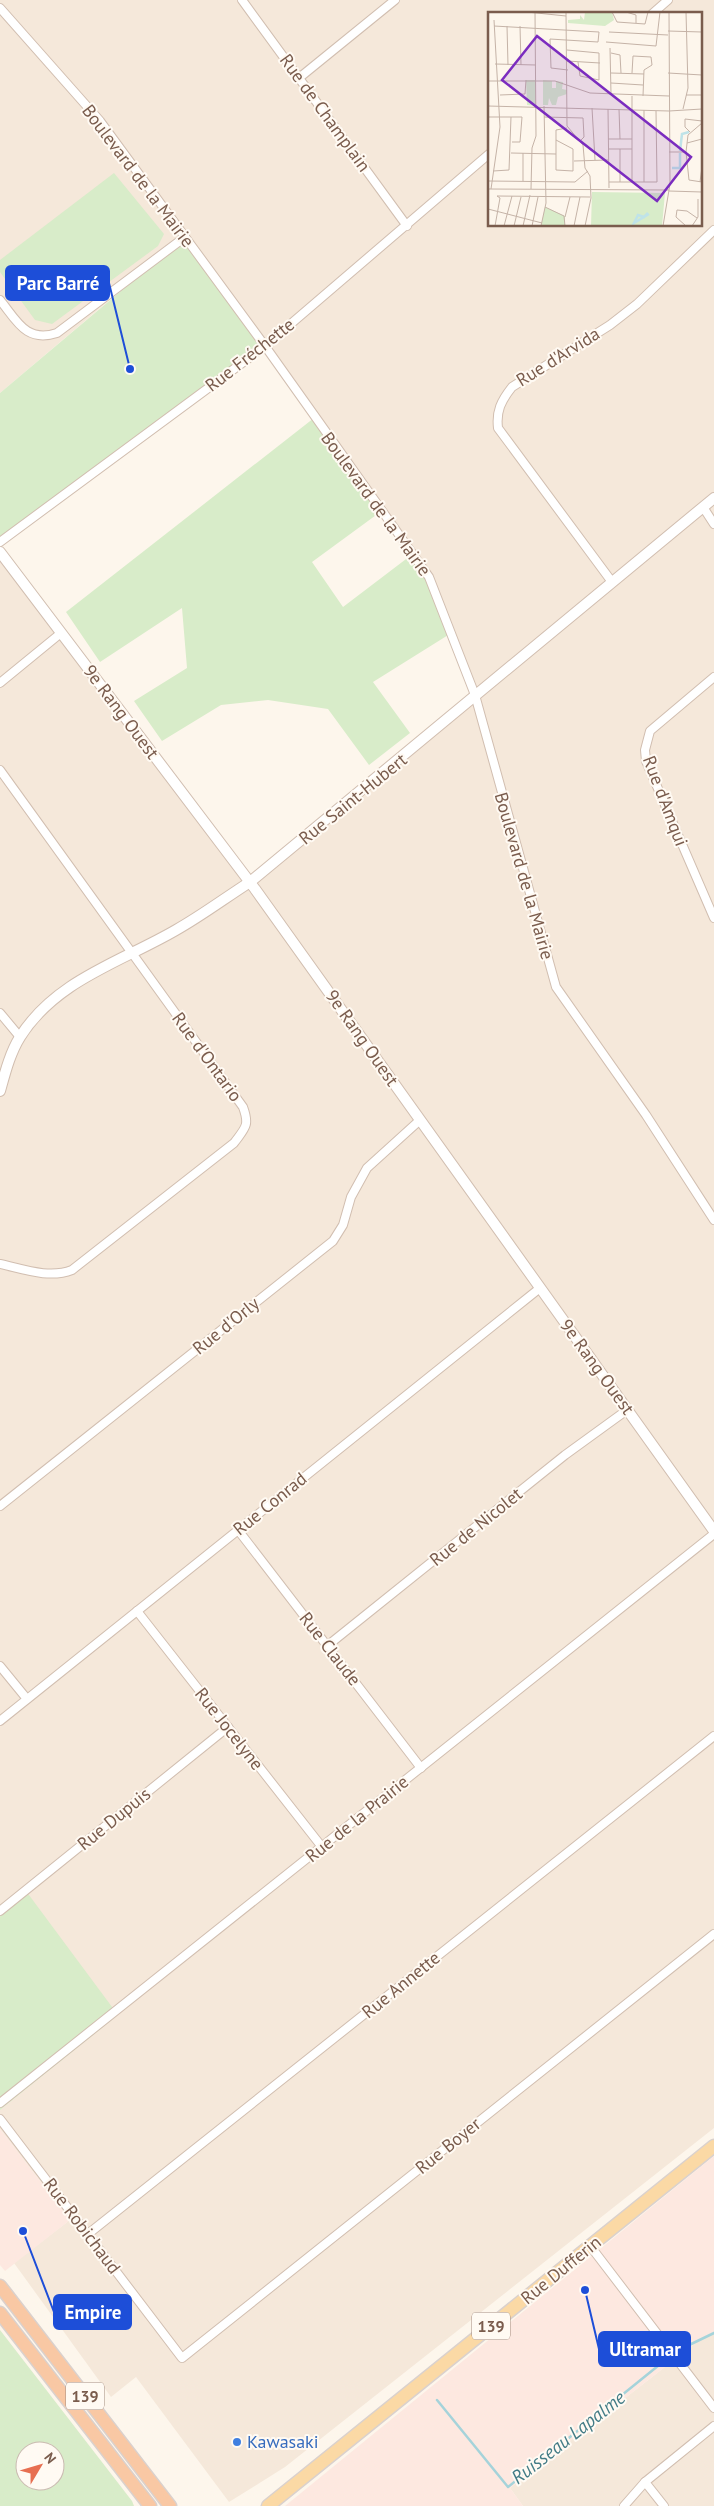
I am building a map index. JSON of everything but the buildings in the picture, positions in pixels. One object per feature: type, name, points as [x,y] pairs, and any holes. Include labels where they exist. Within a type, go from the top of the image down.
[{"type":"highway","name":"139","points":[[0,2286],[170,2506]]},
{"type":"highway","name":"139","points":[[0,2312],[146,2502]]},
{"type":"main road","name":"Rue Dufferin","points":[[268,2506],[714,2146]]},
{"type":"street","name":"Rue de Champlain","points":[[242,0],[407,226]]},
{"type":"street","points":[[299,78],[395,0]]},
{"type":"street","points":[[654,12],[668,0]]},
{"type":"street","name":"Boulevard de la Mairie","points":[[0,8],[100,121],[265,346],[429,577],[453,632],[475,695],[556,987],[646,1115],[714,1220]]},
{"type":"street","name":"Rue Fréchette","points":[[0,542],[265,346],[488,155]]},
{"type":"street","name":"Rue d'Arvida","points":[[612,582],[498,428],[497,415],[501,400],[512,387],[610,325],[637,304],[714,230]]},
{"type":"street","points":[[0,300],[25,330],[34,337],[46,337],[57,333],[185,237]]},
{"type":"street","name":"Rue Saint-Hubert","points":[[0,1091],[10,1058],[20,1037],[40,1014],[81,978],[176,930],[250,882],[400,760],[475,695],[714,498]]},
{"type":"street","points":[[703,507],[714,524]]},
{"type":"street","name":"9e Rang Ouest","points":[[0,552],[250,882],[714,1532]]},
{"type":"street","points":[[0,683],[61,633]]},
{"type":"street","name":"Rue d'Amqui","points":[[714,678],[650,731],[645,750],[646,761],[714,918]]},
{"type":"street","name":"Rue d'Ontario","points":[[0,770],[243,1107],[247,1118],[247,1126],[234,1143],[72,1270],[62,1274],[46,1274],[0,1264]]},
{"type":"street","points":[[0,1012],[20,1037]]},
{"type":"street","name":"Rue d'Orly","points":[[0,1506],[333,1241],[343,1225],[351,1197],[367,1168],[420,1120]]},
{"type":"street","points":[[707,1211],[714,1205]]},
{"type":"street","name":"Rue Conrad","points":[[0,1721],[540,1288]]},
{"type":"street","name":"Rue de Nicolet","points":[[327,1646],[566,1455],[627,1410]]},
{"type":"street","name":"Rue Claude","points":[[238,1530],[421,1768]]},
{"type":"street","name":"Rue de la Prairie","points":[[0,2103],[714,1532]]},
{"type":"street","name":"Rue Jocelyne","points":[[137,1611],[322,1847]]},
{"type":"street","points":[[0,1666],[27,1699]]},
{"type":"street","name":"Rue Dupuis","points":[[0,1911],[228,1727]]},
{"type":"street","name":"Rue Annette","points":[[88,2234],[714,1736]]},
{"type":"street","name":"Rue Boyer","points":[[182,2358],[714,1934]]},
{"type":"street","name":"Rue Robichaud","points":[[0,2119],[182,2358]]},
{"type":"street","points":[[591,2246],[714,2408]]},
{"type":"street","points":[[624,2506],[645,2482],[714,2426]]},
{"type":"street","points":[[645,2482],[664,2506]]},
{"type":"shaded area","points":[[0,0],[714,0],[714,2128],[285,2467],[229,2502],[136,2377],[111,2397],[14,2263],[70,2220],[0,2129],[0,2110],[118,2015],[0,1911],[0,552],[250,882],[403,762],[475,695],[429,577],[184,237],[0,393]]},
{"type":"shaded area","points":[[0,2129],[70,2220],[5,2271],[0,2265]]},
{"type":"shaded area","points":[[714,2156],[714,2332],[702,2338],[510,2488],[523,2506],[285,2506]]},
{"type":"shaded area","points":[[714,2332],[714,2506],[523,2506],[510,2488],[702,2338]]},
{"type":"green space","points":[[114,173],[164,234],[158,246],[52,324],[35,320],[0,272],[0,260]]},
{"type":"green space","points":[[185,237],[265,346],[0,542],[0,393]]},
{"type":"green space","points":[[314,418],[383,510],[312,562],[343,607],[414,553],[453,632],[373,682],[410,733],[369,765],[328,709],[268,700],[221,705],[162,741],[134,701],[187,668],[182,608],[100,662],[66,612]]},
{"type":"green space","points":[[26,1891],[118,2015],[0,2110],[0,1911]]},
{"type":"green space","points":[[0,2330],[132,2501],[134,2506],[0,2506]]},
{"type":"waterway","name":"Ruisseau Lapalme","points":[[685,2347],[714,2333]]},
{"type":"waterway","name":"Ruisseau Lapalme","points":[[437,2400],[508,2487],[669,2357]]},
{"type":"place","name":"Parc Barré","points":[[130,369]]},
{"type":"place","name":"Empire","points":[[23,2231]]},
{"type":"place","name":"Ultramar","points":[[585,2290]]},
{"type":"place","name":"Kawasaki","points":[[237,2442]]}]
